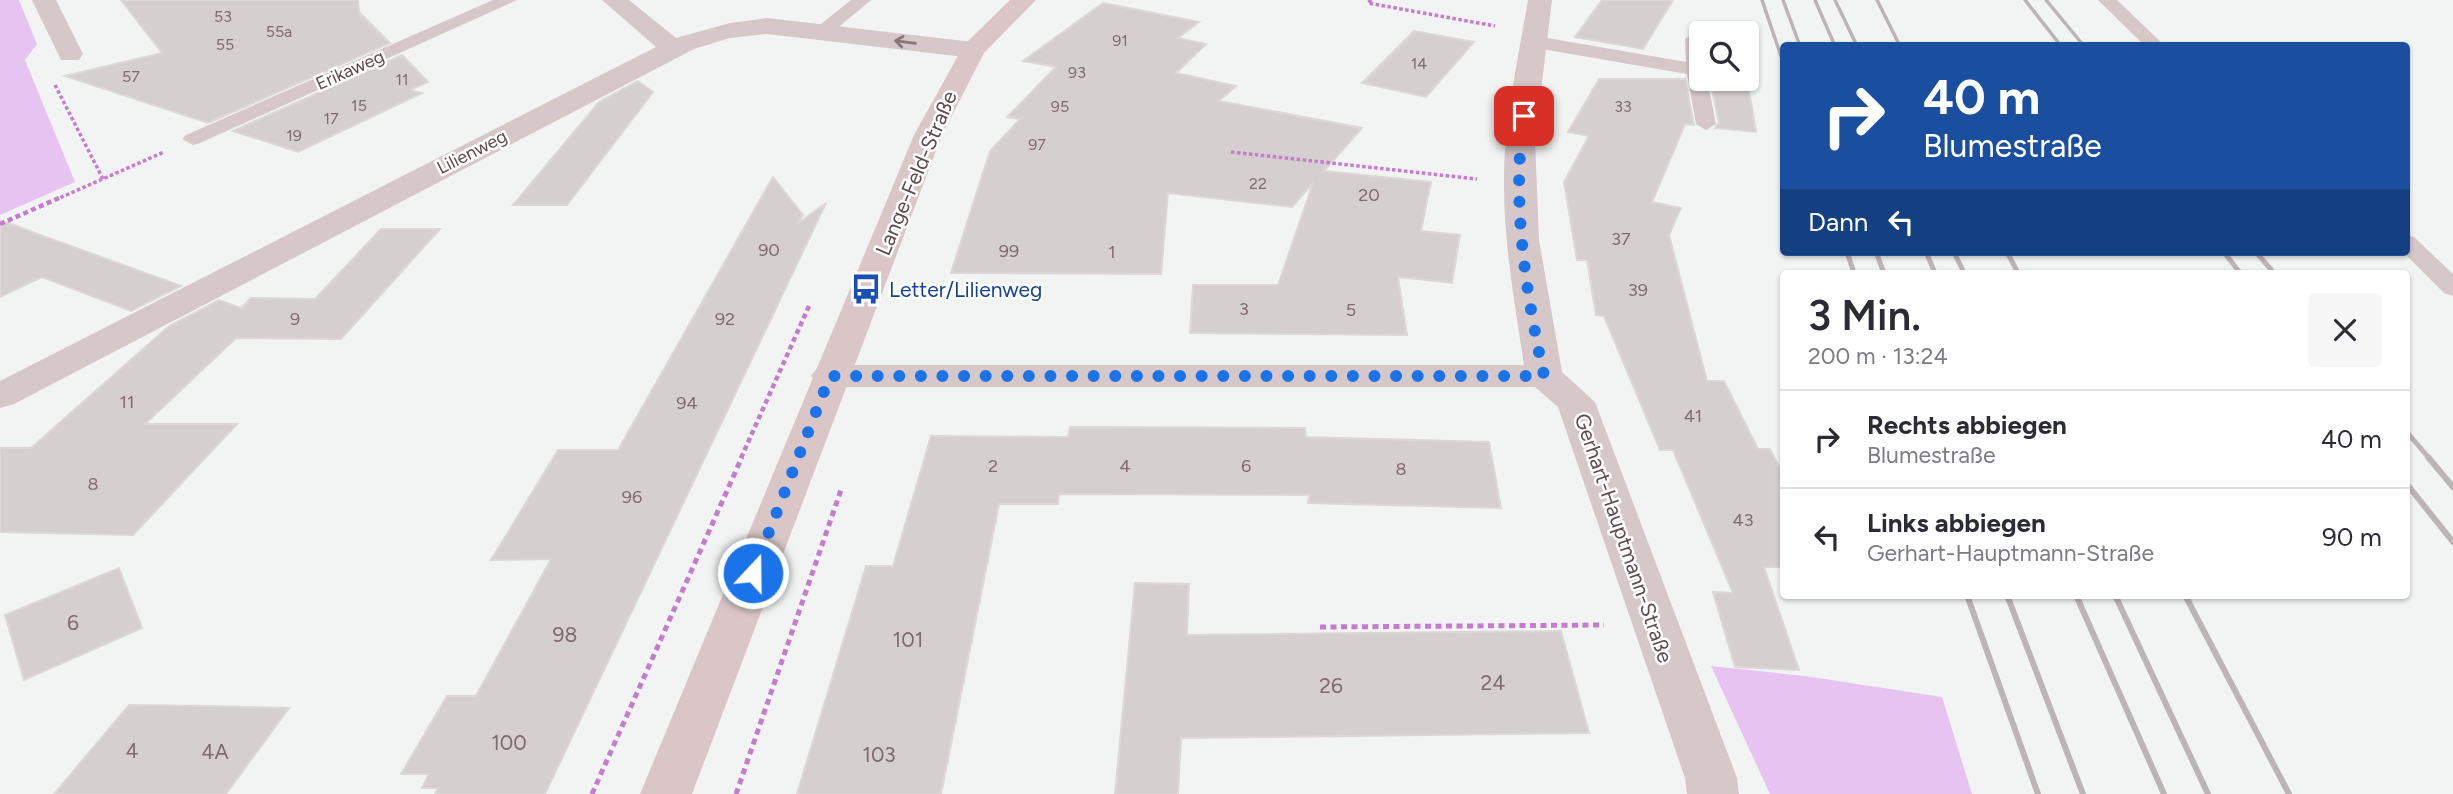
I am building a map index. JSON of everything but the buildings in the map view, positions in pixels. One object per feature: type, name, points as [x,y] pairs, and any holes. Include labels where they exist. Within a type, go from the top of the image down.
[{"type":"street","points":[[44,0],[69,54]]},
{"type":"street","points":[[614,0],[673,48]]},
{"type":"street","name":"Lange-Feld-Straße","points":[[666,794],[928,135],[973,50],[1024,0]]},
{"type":"street","points":[[830,376],[1544,376],[1523,240],[1519,184],[1520,140],[1538,25]]},
{"type":"street","name":"Lilienweg","points":[[0,396],[673,48],[737,27],[767,26],[973,50]]},
{"type":"street","name":"Gerhart-Hauptmann-Straße","points":[[1544,376],[1576,402],[1710,778],[1713,794]]},
{"type":"lane","name":"Erikaweg","points":[[193,139],[508,0]]},
{"type":"lane","points":[[822,32],[862,0]]},
{"type":"lane","points":[[2108,0],[2152,42]]},
{"type":"lane","points":[[1538,25],[1689,68]]},
{"type":"lane","points":[[1700,91],[1706,124]]},
{"type":"lane","points":[[2410,246],[2453,288]]},
{"type":"path","points":[[1371,0],[1368,3],[1538,25]]},
{"type":"path","points":[[69,54],[46,68],[103,179]]},
{"type":"path","points":[[0,224],[193,139]]},
{"type":"path","points":[[1231,152],[1519,184]]},
{"type":"path","points":[[1320,627],[1654,625]]},
{"type":"shaded area","points":[[0,0],[19,0],[37,44],[25,60],[75,182],[0,215]]},
{"type":"shaded area","points":[[1711,666],[1805,676],[1942,697],[1972,794],[1770,794]]},
{"type":"railway","points":[[1762,0],[1780,53]]},
{"type":"railway","points":[[1783,0],[1799,42]]},
{"type":"railway","points":[[1815,0],[1833,42]]},
{"type":"railway","points":[[1835,0],[1855,42]]},
{"type":"railway","points":[[1877,0],[1898,42]]},
{"type":"railway","points":[[2025,0],[2058,42]]},
{"type":"railway","points":[[2046,0],[2081,42]]},
{"type":"railway","points":[[1848,256],[1853,270]]},
{"type":"railway","points":[[1878,256],[1883,270]]},
{"type":"railway","points":[[1928,256],[1934,270]]},
{"type":"railway","points":[[1956,256],[1963,270]]},
{"type":"railway","points":[[2009,256],[2016,270]]},
{"type":"railway","points":[[2227,256],[2238,270]]},
{"type":"railway","points":[[2259,256],[2271,270]]},
{"type":"railway","points":[[2410,436],[2429,458]]},
{"type":"railway","points":[[2428,457],[2453,487]]},
{"type":"railway","points":[[2410,488],[2453,542]]},
{"type":"railway","points":[[1968,599],[2038,794]]},
{"type":"railway","points":[[2009,599],[2083,794]]},
{"type":"railway","points":[[2078,599],[2164,794]]},
{"type":"railway","points":[[2117,599],[2208,794]]},
{"type":"railway","points":[[2187,599],[2289,794]]},
{"type":"place","name":"Letter/Lilienweg","points":[[866,289]]},
{"type":"route","points":[[753,573],[830,376],[1544,376],[1523,240],[1519,184],[1520,140],[1524,116]]}]
